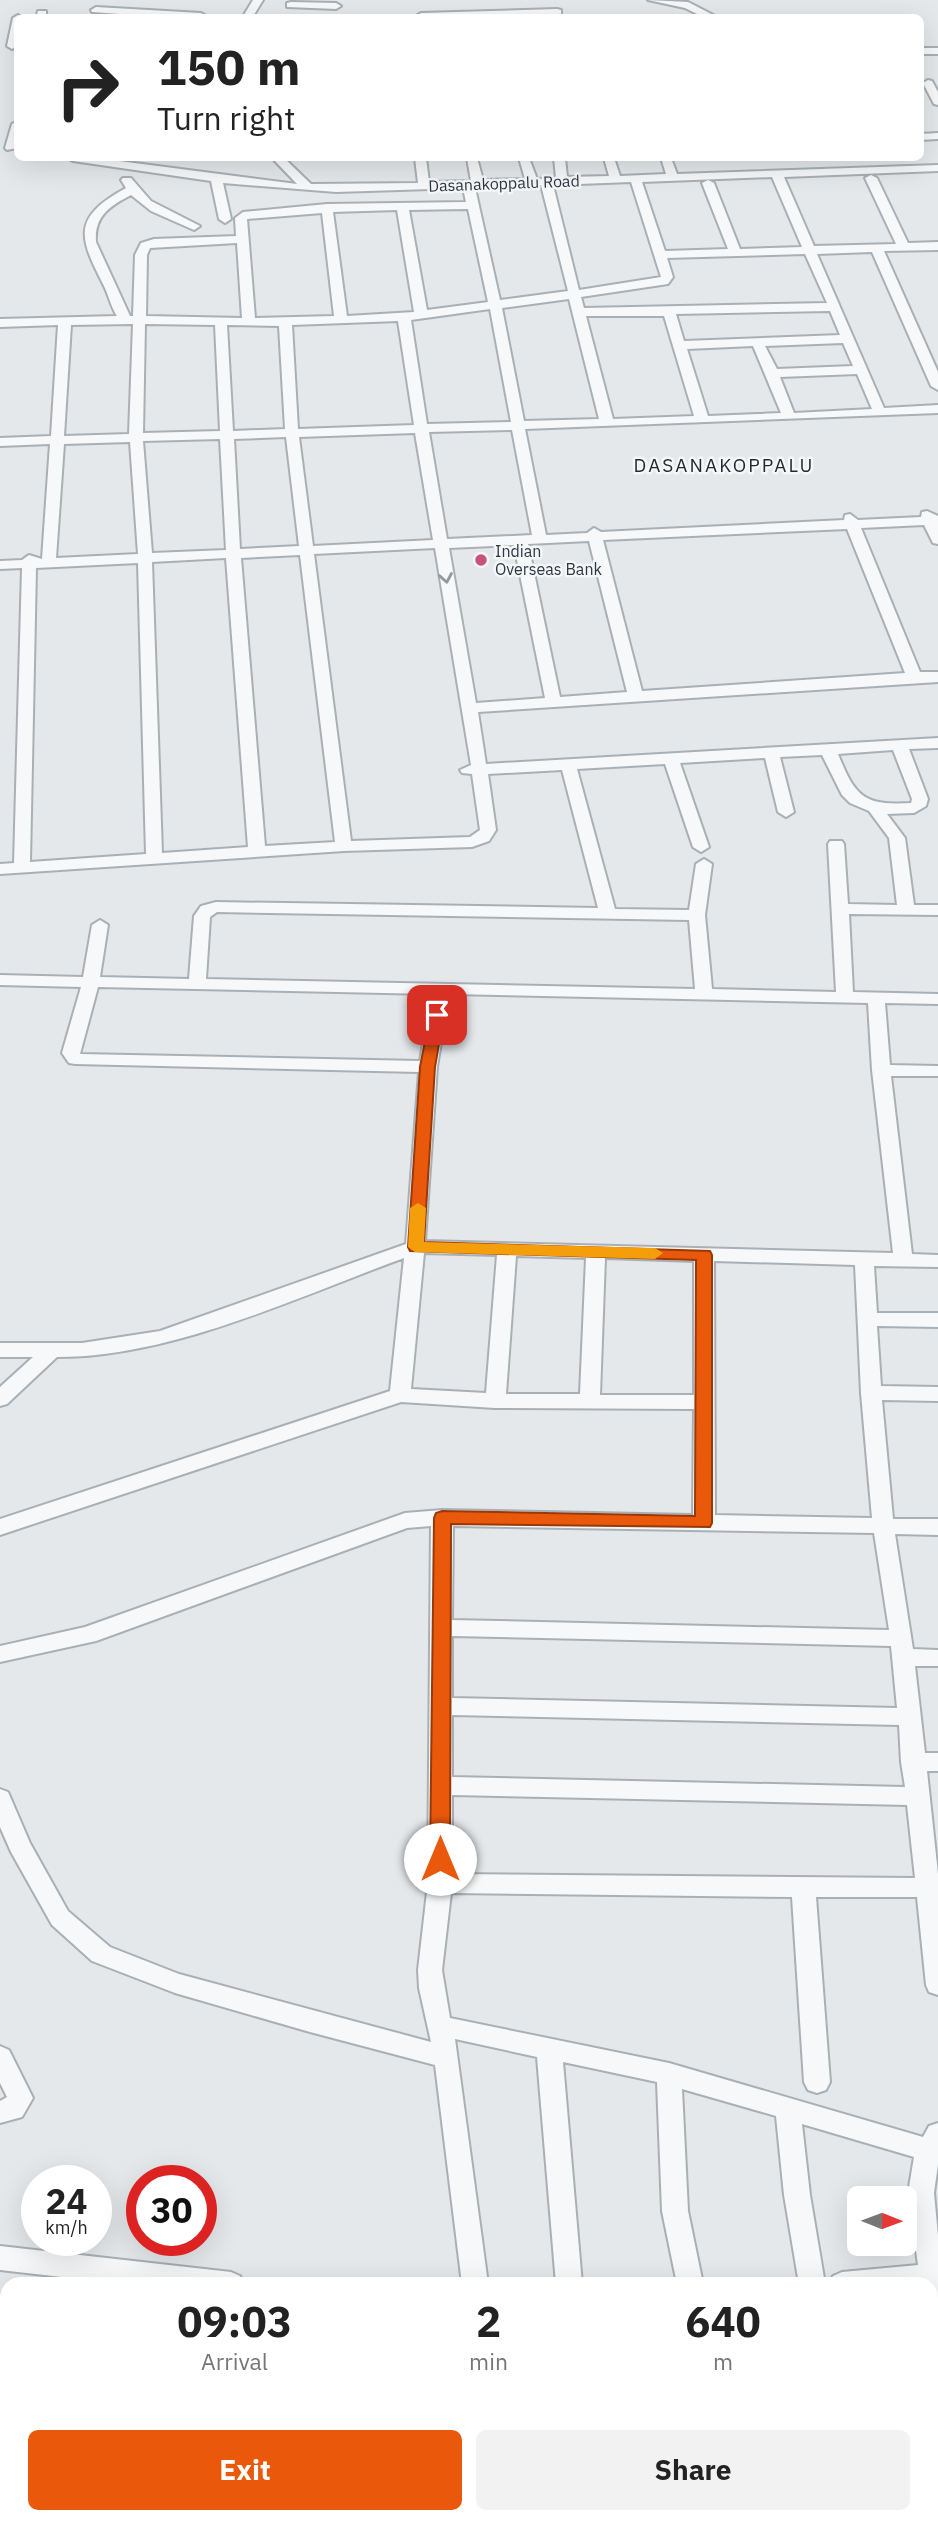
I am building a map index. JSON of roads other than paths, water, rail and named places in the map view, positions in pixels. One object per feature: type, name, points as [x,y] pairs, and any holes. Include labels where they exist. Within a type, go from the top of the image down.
[{"type":"street","points":[[474,13],[475,0]]},
{"type":"street","points":[[653,0],[688,5],[706,14]]},
{"type":"street","points":[[292,2],[335,6]]},
{"type":"street","points":[[461,14],[512,6],[557,10]]},
{"type":"street","points":[[96,9],[138,14]]},
{"type":"street","points":[[929,83],[938,103]]},
{"type":"street","name":"Dasanakoppalu Road","points":[[95,161],[125,165],[155,164],[217,180],[308,188],[938,168]]},
{"type":"street","points":[[281,161],[308,188]]},
{"type":"street","points":[[420,161],[424,186]]},
{"type":"street","points":[[472,161],[473,205],[539,537]]},
{"type":"street","points":[[525,161],[532,182]]},
{"type":"street","points":[[559,161],[562,181]]},
{"type":"street","points":[[610,161],[615,178]]},
{"type":"street","points":[[667,161],[672,176]]},
{"type":"street","points":[[761,161],[770,172],[811,249],[880,413]]},
{"type":"street","points":[[852,161],[856,170]]},
{"type":"street","points":[[125,165],[131,190],[140,199],[194,226]]},
{"type":"street","points":[[0,323],[133,320],[341,321],[399,317],[664,282],[667,276],[635,177]]},
{"type":"street","points":[[871,178],[904,247]]},
{"type":"street","points":[[217,180],[225,219]]},
{"type":"street","points":[[546,181],[607,423]]},
{"type":"street","points":[[708,183],[735,252]]},
{"type":"street","points":[[131,190],[101,209],[87,233],[88,245],[114,294],[120,314],[133,320]]},
{"type":"street","points":[[249,322],[241,218],[243,216],[327,208],[473,205]]},
{"type":"street","points":[[402,206],[421,314]]},
{"type":"street","points":[[327,208],[341,321]]},
{"type":"street","points":[[154,859],[145,557],[136,437],[133,320],[141,255],[145,246],[154,243],[244,239]]},
{"type":"street","points":[[876,248],[938,386]]},
{"type":"street","points":[[660,255],[811,249],[937,248]]},
{"type":"street","points":[[578,312],[835,307]]},
{"type":"street","points":[[664,310],[671,314],[702,419]]},
{"type":"street","points":[[399,317],[414,429],[474,769]]},
{"type":"street","points":[[49,560],[65,322]]},
{"type":"street","points":[[221,322],[233,553],[257,852]]},
{"type":"street","points":[[285,322],[292,433],[344,846]]},
{"type":"street","points":[[680,345],[848,340]]},
{"type":"street","points":[[757,342],[789,417]]},
{"type":"street","points":[[772,373],[861,370]]},
{"type":"street","points":[[0,442],[789,417],[938,409]]},
{"type":"street","points":[[0,563],[933,518],[938,540]]},
{"type":"street","points":[[851,521],[913,670],[911,677]]},
{"type":"street","points":[[595,535],[636,697]]},
{"type":"street","points":[[433,543],[539,537]]},
{"type":"street","points":[[520,540],[553,702]]},
{"type":"street","points":[[0,869],[344,846],[472,842],[483,838],[475,832],[474,769],[468,708],[433,543]]},
{"type":"street","points":[[22,868],[29,561]]},
{"type":"street","points":[[468,708],[938,677]]},
{"type":"street","points":[[474,769],[938,743]]},
{"type":"street","points":[[828,749],[846,793],[856,801],[875,808],[914,808],[920,802],[899,745]]},
{"type":"street","points":[[771,752],[786,812]]},
{"type":"street","points":[[671,759],[702,855],[697,915],[704,995]]},
{"type":"street","points":[[568,764],[608,915]]},
{"type":"street","points":[[875,808],[897,838],[906,909]]},
{"type":"street","points":[[835,844],[845,997]]},
{"type":"street","points":[[197,984],[202,916],[207,910],[216,907],[697,915]]},
{"type":"street","points":[[838,909],[938,909]]},
{"type":"street","points":[[100,925],[92,981],[71,1053],[75,1059],[428,1067]]},
{"type":"street","points":[[0,981],[938,999]]},
{"type":"street","points":[[400,1395],[415,1247],[428,1067],[441,988]]},
{"type":"street","points":[[877,998],[881,1070],[903,1260]]},
{"type":"street","points":[[881,1070],[938,1072]]},
{"type":"street","points":[[0,1350],[106,1348],[162,1337],[225,1317],[415,1247],[938,1261]]},
{"type":"street","points":[[495,1401],[507,1249]]},
{"type":"street","points":[[590,1400],[596,1252]]},
{"type":"street","points":[[704,1255],[704,1523]]},
{"type":"street","points":[[863,1260],[871,1393],[884,1526],[901,1648],[916,1796],[933,1886],[938,1985]]},
{"type":"street","points":[[866,1319],[938,1320]]},
{"type":"street","points":[[0,1399],[52,1350]]},
{"type":"street","points":[[871,1393],[938,1394]]},
{"type":"street","points":[[0,1527],[400,1395],[495,1401],[705,1402]]},
{"type":"street","points":[[0,1654],[88,1635],[405,1521],[442,1518],[938,1527]]},
{"type":"street","points":[[442,1518],[440,1883],[430,1970],[431,1988],[447,2057],[474,2277]]},
{"type":"street","points":[[443,1628],[901,1648],[938,1658]]},
{"type":"street","points":[[443,1706],[909,1717]]},
{"type":"street","points":[[912,1762],[938,1762]]},
{"type":"street","points":[[440,1786],[916,1796]]},
{"type":"street","points":[[0,1798],[19,1845],[60,1918],[101,1954],[176,1983],[310,2022],[447,2057]]},
{"type":"street","points":[[440,1883],[803,1888],[933,1886]]},
{"type":"street","points":[[803,1888],[817,2082]]},
{"type":"street","points":[[441,2026],[669,2074],[788,2109],[934,2145],[922,2169],[919,2204],[934,2277]]},
{"type":"street","points":[[549,2048],[568,2277]]},
{"type":"street","points":[[0,2057],[20,2098],[13,2109],[0,2112]]},
{"type":"street","points":[[669,2074],[675,2211],[689,2277]]},
{"type":"street","points":[[788,2109],[797,2195],[812,2277]]},
{"type":"street","points":[[0,2258],[120,2277]]},
{"type":"place","name":"Indian Overseas Bank","points":[[481,560]]},
{"type":"district","name":"DASANAKOPPALU","points":[[724,465]]}]
